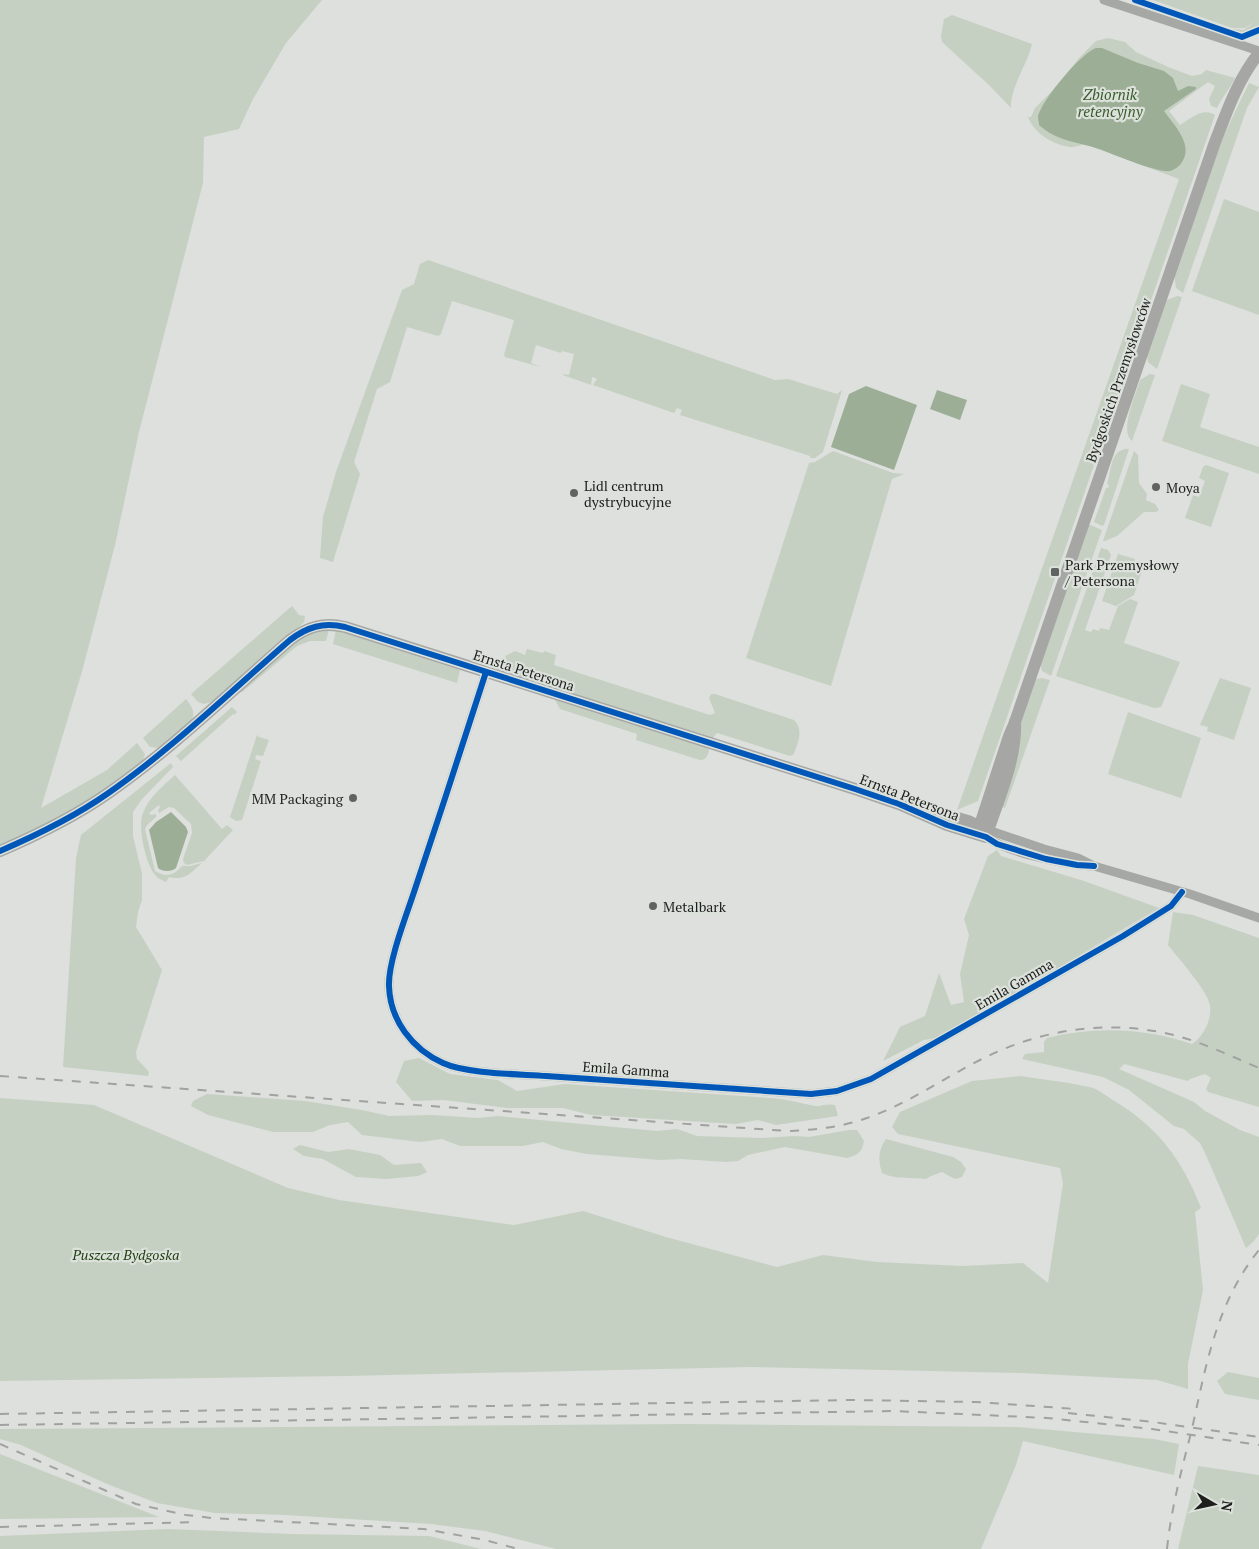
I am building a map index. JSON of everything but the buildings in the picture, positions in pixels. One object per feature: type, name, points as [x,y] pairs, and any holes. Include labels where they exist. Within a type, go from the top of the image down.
[{"type":"street","points":[[1104,0],[1259,52]]},
{"type":"street","name":"Bydgoskich Przemysłowców","points":[[982,832],[1008,736],[1015,722],[1219,133],[1245,72],[1259,52]]},
{"type":"street","name":"Ernsta Petersona","points":[[0,851],[74,815],[117,788],[165,749],[290,640],[302,631],[326,625],[345,627],[899,804],[931,819],[1078,858],[1094,866],[1182,892],[1259,918]]},
{"type":"street","name":"Emila Gamma","points":[[486,672],[402,929],[388,985],[392,1007],[400,1026],[418,1048],[444,1064],[482,1071],[618,1081],[811,1094],[837,1092],[871,1079],[1101,949],[1171,906],[1182,892]]},
{"type":"green space","points":[[0,0],[322,0],[286,43],[253,99],[239,129],[204,137],[203,183],[139,432],[115,545],[83,668],[41,808],[107,770],[137,743],[145,754],[142,764],[80,807],[0,845]]},
{"type":"green space","points":[[1153,0],[1259,0],[1259,26],[1244,34],[1240,32],[1237,38],[1232,34],[1234,29],[1244,30],[1256,21],[1245,28],[1232,28]]},
{"type":"green space","points":[[952,15],[1032,44],[1013,93],[1011,108],[942,42],[941,36],[944,19]]},
{"type":"green space","points":[[1108,38],[1125,42],[1136,52],[1192,76],[1202,74],[1206,70],[1235,78],[1217,108],[1211,106],[1209,99],[1215,86],[1208,82],[1169,111],[1180,125],[1202,113],[1206,112],[1215,115],[978,801],[957,810],[1179,179],[1085,144],[1075,147],[1063,146],[1044,137],[1031,123],[1028,117],[1031,117],[1035,108],[1060,83],[1079,58],[1096,41]]},
{"type":"green space","points":[[1249,83],[1259,87],[1247,108],[1183,293],[1176,288],[1174,274],[1219,145]]},
{"type":"green space","points":[[1224,199],[1259,212],[1259,315],[1192,291]]},
{"type":"green space","points":[[428,260],[775,380],[788,379],[837,394],[842,390],[823,452],[815,458],[810,458],[810,456],[680,415],[682,410],[677,408],[674,413],[593,385],[597,379],[592,377],[591,385],[563,375],[569,375],[574,354],[562,351],[561,353],[536,345],[531,363],[540,367],[505,357],[514,320],[452,301],[441,334],[438,336],[407,327],[390,382],[377,389],[354,462],[360,474],[333,562],[320,558],[323,517],[336,472],[402,290],[414,284],[420,264]]},
{"type":"green space","points":[[1177,296],[1182,297],[1157,369],[1148,362],[1147,355],[1163,307],[1167,300]]},
{"type":"green space","points":[[1150,374],[1155,375],[1132,441],[1128,436],[1127,429],[1130,412],[1140,380]]},
{"type":"green space","points":[[1181,384],[1210,394],[1200,427],[1259,447],[1259,474],[1162,441]]},
{"type":"green space","points":[[1129,449],[1104,525],[1102,526],[1094,522],[1106,488],[1109,485],[1107,484],[1114,458],[1116,454]]},
{"type":"green space","points":[[833,451],[893,473],[904,474],[892,479],[831,686],[746,658],[809,463],[815,462]]},
{"type":"green space","points":[[1134,451],[1138,455],[1139,483],[1147,494],[1146,500],[1155,504],[1159,510],[1156,512],[1144,512],[1117,536],[1103,541]]},
{"type":"green space","points":[[1206,465],[1229,473],[1211,527],[1185,518],[1193,495],[1199,497],[1205,481],[1199,478],[1203,467]]},
{"type":"green space","points":[[1088,524],[1102,530],[1051,676],[1042,671],[1040,663]]},
{"type":"green space","points":[[1101,548],[1108,550],[1111,555],[1085,630],[1091,632],[1093,629],[1099,631],[1100,628],[1109,630],[1118,606],[1130,599],[1138,602],[1124,643],[1180,662],[1161,707],[1154,708],[1056,676]]},
{"type":"green space","points":[[1118,554],[1135,559],[1134,563],[1144,565],[1134,595],[1116,606],[1102,601]]},
{"type":"green space","points":[[292,606],[299,615],[305,616],[304,622],[215,701],[204,704],[198,702],[191,694]]},
{"type":"green space","points":[[329,630],[326,641],[310,641],[297,646],[241,693],[241,690],[281,653],[307,635]]},
{"type":"green space","points":[[336,630],[460,670],[457,683],[333,644]]},
{"type":"green space","points":[[527,649],[556,655],[554,665],[710,715],[715,713],[709,698],[711,694],[715,694],[794,720],[799,728],[799,732],[794,754],[790,756],[717,733],[712,739],[514,675],[505,656],[515,651],[525,655]]},
{"type":"green space","points":[[1220,678],[1251,688],[1234,740],[1207,731],[1208,727],[1200,725]]},
{"type":"green space","points":[[1036,679],[1050,680],[1005,808],[999,806],[1021,722]]},
{"type":"green space","points":[[186,699],[193,710],[191,721],[159,748],[150,747],[143,738]]},
{"type":"green space","points":[[555,700],[571,703],[710,747],[708,754],[705,759],[700,760],[636,740],[637,734],[560,709]]},
{"type":"green space","points":[[232,707],[237,712],[234,715],[181,761],[176,756]]},
{"type":"green space","points":[[1128,712],[1201,738],[1181,798],[1108,774]]},
{"type":"green space","points":[[257,735],[269,740],[263,756],[256,755],[255,759],[261,761],[242,820],[236,821],[230,817]]},
{"type":"green space","points":[[171,763],[173,767],[142,799],[133,812],[133,836],[142,874],[142,900],[136,927],[162,970],[136,1052],[137,1059],[149,1072],[148,1076],[63,1067],[76,858],[81,835]]},
{"type":"green space","points":[[175,775],[222,829],[227,825],[233,830],[204,861],[187,865],[183,859],[192,833],[191,824],[174,808],[169,807],[159,813],[159,805],[149,813],[151,815],[156,814],[156,817],[145,829],[155,871],[167,875],[176,872],[182,866],[202,863],[184,877],[169,877],[166,882],[156,876],[149,864],[142,836],[141,819],[153,797]]},
{"type":"green space","points":[[997,850],[1001,856],[1084,881],[1159,908],[941,1037],[924,1040],[883,1061],[900,1027],[925,1016],[939,973],[951,1005],[964,1002],[960,974],[969,935],[964,919],[988,856]]},
{"type":"green space","points":[[1173,912],[1193,915],[1259,938],[1259,1107],[1208,1092],[1206,1089],[1211,1078],[1205,1074],[1188,1081],[1124,1064],[1119,1069],[1194,1102],[1205,1111],[1240,1130],[1259,1137],[1259,1234],[1246,1248],[1200,1143],[1184,1129],[1174,1126],[1129,1090],[1103,1077],[1022,1059],[1025,1054],[1044,1052],[1044,1042],[1047,1038],[1102,1030],[1138,1032],[1192,1044],[1196,1041],[1203,1033],[1210,1017],[1210,1006],[1199,984],[1168,945]]},
{"type":"green space","points":[[419,1058],[450,1074],[498,1080],[517,1091],[565,1084],[770,1098],[815,1106],[835,1105],[838,1116],[776,1125],[758,1120],[736,1124],[591,1115],[563,1108],[507,1108],[444,1100],[412,1101],[396,1082],[404,1061]]},
{"type":"green space","name":"Puszcza Bydgoska","points":[[1021,1076],[1075,1084],[1099,1091],[1145,1123],[1168,1147],[1186,1175],[1201,1208],[1195,1212],[1203,1290],[1188,1364],[1188,1389],[1157,1380],[1023,1373],[749,1367],[0,1381],[0,1098],[94,1105],[288,1188],[339,1200],[514,1225],[583,1211],[666,1237],[777,1267],[823,1255],[877,1262],[963,1266],[1023,1263],[1048,1283],[1063,1183],[1060,1168],[898,1134],[892,1127],[900,1112],[972,1081]]},
{"type":"green space","points":[[207,1094],[305,1101],[389,1116],[433,1115],[478,1118],[498,1116],[657,1131],[677,1129],[697,1136],[809,1137],[857,1130],[864,1141],[859,1152],[847,1158],[785,1147],[748,1155],[738,1161],[726,1162],[681,1159],[660,1160],[587,1154],[561,1149],[543,1142],[523,1146],[460,1146],[442,1139],[420,1142],[362,1135],[348,1122],[330,1125],[313,1132],[273,1132],[208,1115],[191,1106],[193,1101]]},
{"type":"green space","points":[[886,1139],[953,1157],[961,1162],[966,1169],[962,1177],[955,1179],[942,1172],[926,1179],[887,1175],[882,1173],[879,1159],[881,1147]]},
{"type":"green space","points":[[300,1145],[328,1152],[349,1149],[380,1155],[394,1165],[421,1163],[427,1172],[418,1176],[387,1179],[356,1177],[323,1159],[304,1156],[293,1149]]},
{"type":"green space","points":[[1228,1372],[1259,1378],[1259,1400],[1225,1394],[1217,1381]]},
{"type":"green space","points":[[686,1424],[1018,1427],[1154,1439],[1179,1444],[1174,1475],[1023,1441],[1016,1465],[981,1549],[556,1549],[485,1531],[431,1524],[285,1515],[215,1513],[157,1503],[107,1484],[21,1445],[0,1439],[0,1429]]},
{"type":"green space","points":[[0,1454],[159,1517],[0,1519]]},
{"type":"green space","points":[[1198,1466],[1259,1475],[1259,1549],[1178,1549]]},
{"type":"green space","points":[[168,1529],[290,1534],[429,1536],[481,1549],[0,1549],[0,1536]]},
{"type":"water","name":"Zbiornik retencyjny","points":[[1096,48],[1102,48],[1138,63],[1164,71],[1173,78],[1178,91],[1188,86],[1196,87],[1196,89],[1164,111],[1181,135],[1186,149],[1185,156],[1177,168],[1170,171],[1155,169],[1099,149],[1060,138],[1039,125],[1038,117],[1041,110],[1062,78],[1081,59]]},
{"type":"water","points":[[866,386],[917,405],[894,470],[831,447],[849,394]]},
{"type":"water","points":[[937,390],[967,400],[960,420],[930,409]]},
{"type":"water","points":[[171,812],[186,827],[188,832],[176,868],[164,871],[158,868],[149,830],[156,822]]},
{"type":"railway","points":[[0,1076],[788,1131],[828,1128],[867,1118],[910,1099],[964,1068],[1002,1050],[1052,1034],[1078,1030],[1129,1028],[1155,1031],[1201,1044],[1259,1068]]},
{"type":"railway","points":[[1167,1549],[1177,1491],[1214,1337],[1232,1293],[1244,1271],[1259,1250]]},
{"type":"railway","points":[[0,1414],[853,1400],[976,1402],[1076,1409]]},
{"type":"railway","points":[[0,1425],[895,1411],[1047,1418],[1152,1429],[1259,1445]]},
{"type":"railway","points":[[1068,1413],[1153,1422],[1259,1437]]},
{"type":"railway","points":[[0,1444],[136,1504],[186,1515],[424,1529],[485,1540],[518,1549]]},
{"type":"railway","points":[[0,1527],[197,1522]]},
{"type":"cycle path","points":[[1135,0],[1242,37],[1259,30]]},
{"type":"cycle path","points":[[0,851],[55,825],[107,794],[178,739],[290,640],[309,629],[330,625],[345,627],[855,789],[899,804],[947,825],[986,837],[997,844],[1046,859],[1094,866]]},
{"type":"cycle path","points":[[486,672],[399,938],[392,964],[389,986],[390,998],[398,1022],[405,1032],[422,1050],[453,1067],[493,1073],[811,1094],[837,1091],[871,1079],[1123,936],[1171,906],[1182,892]]},
{"type":"place","name":"Moya","points":[[1156,487]]},
{"type":"place","name":"Lidl centrum dystrybucyjne","points":[[574,493]]},
{"type":"place","name":"Park Przemysłowy / Petersona","points":[[1055,572]]},
{"type":"place","name":"MM Packaging","points":[[353,798]]},
{"type":"place","name":"Metalbark","points":[[653,906]]}]
